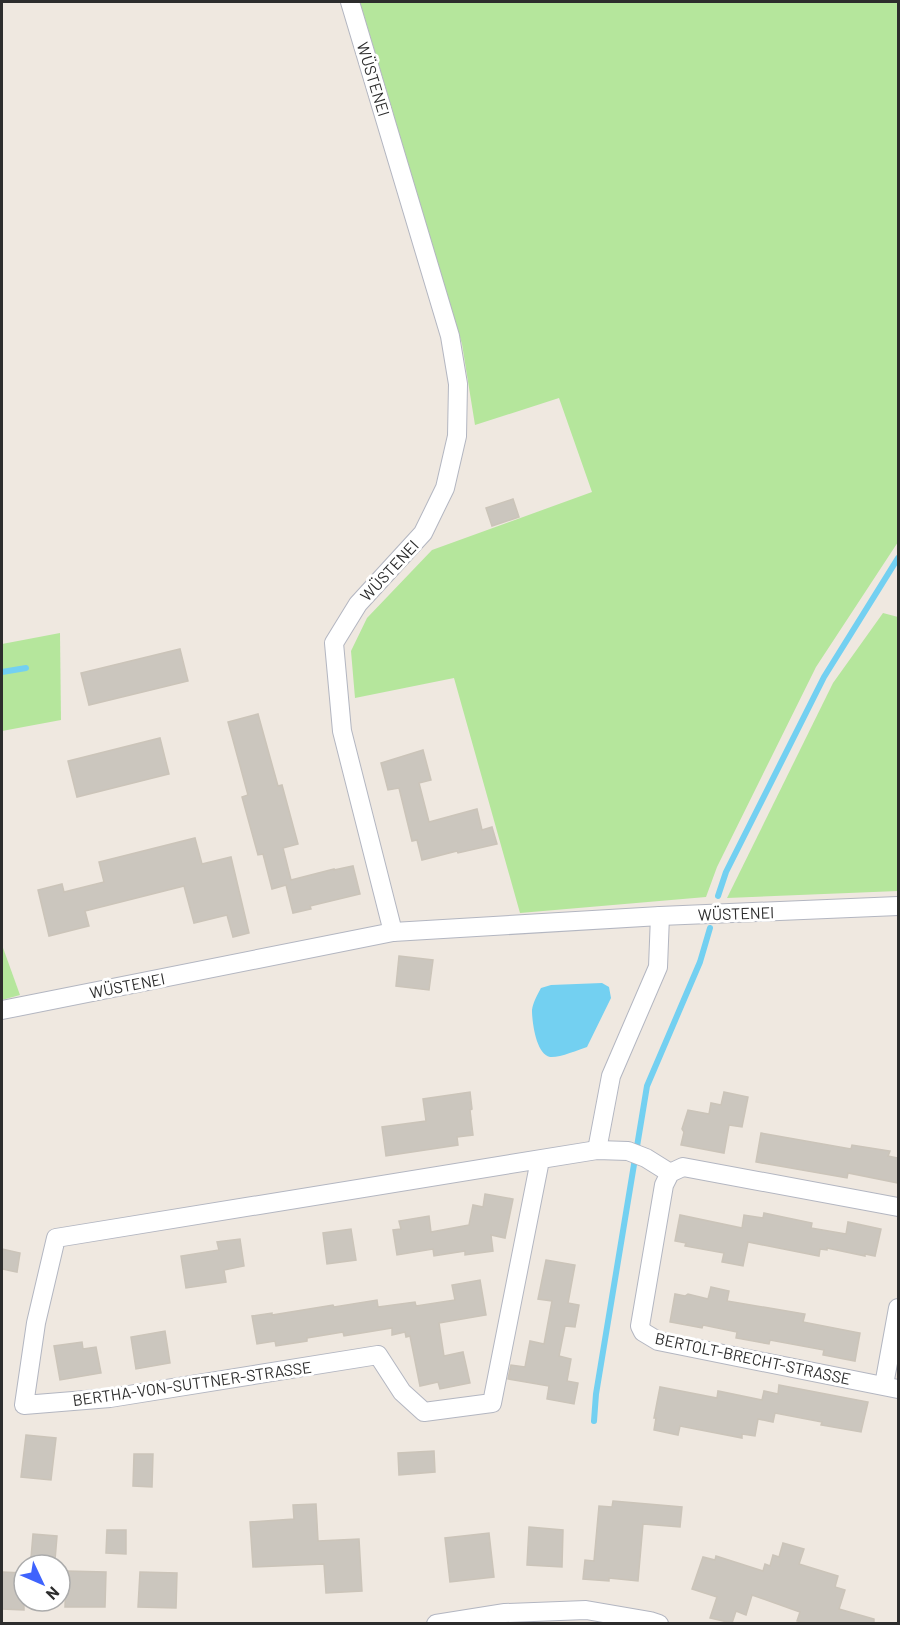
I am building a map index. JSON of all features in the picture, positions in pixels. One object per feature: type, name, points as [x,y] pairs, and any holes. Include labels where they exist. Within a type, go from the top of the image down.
[{"type":"street","name":"WÜSTENEI","points":[[350,2],[450,336],[458,384],[457,436],[445,488],[423,533],[358,604],[334,643],[342,731],[393,932]]},
{"type":"street","name":"WÜSTENEI","points":[[2,1010],[393,932],[660,916],[898,906]]},
{"type":"street","points":[[597,1150],[611,1076],[658,967],[660,916]]},
{"type":"street","name":"BERTHA-VON-SUTTNER-STRASSE","points":[[540,1160],[492,1403],[424,1412],[402,1392],[378,1355],[110,1398],[24,1405],[36,1323],[56,1238],[597,1150],[628,1151],[646,1158],[670,1173]]},
{"type":"street","points":[[670,1173],[683,1167],[898,1207]]},
{"type":"street","name":"BERTOLT-BRECHT-STRASSE","points":[[670,1173],[664,1185],[640,1326],[643,1332],[658,1341],[891,1387],[898,1308]]},
{"type":"street","points":[[436,1623],[505,1613],[659,1623]]},
{"type":"green space","points":[[360,2],[898,2],[898,542],[816,667],[717,867],[706,897],[520,913],[454,678],[355,698],[351,651],[367,618],[432,550],[592,492],[559,398],[475,425],[462,344]]},
{"type":"green space","points":[[883,613],[898,617],[898,891],[727,898],[833,683]]},
{"type":"green space","points":[[60,633],[61,720],[2,731],[2,644]]},
{"type":"green space","points":[[2,945],[20,995],[2,1000]]},
{"type":"water","points":[[602,983],[609,987],[611,998],[587,1047],[558,1056],[545,1055],[538,1044],[532,1015],[533,1005],[541,988],[551,985]]},
{"type":"building","points":[[513,499],[519,517],[492,526],[486,508]]},
{"type":"building","points":[[180,649],[188,681],[89,705],[81,673]]},
{"type":"building","points":[[258,714],[278,786],[282,785],[298,844],[283,848],[291,880],[353,866],[360,894],[310,906],[311,909],[293,913],[286,885],[272,889],[263,854],[258,855],[242,797],[248,795],[228,722]]},
{"type":"building","points":[[160,738],[169,774],[77,797],[68,761]]},
{"type":"building","points":[[423,750],[431,780],[419,783],[429,822],[477,809],[482,830],[492,827],[497,844],[422,860],[417,840],[412,841],[399,788],[388,790],[381,763]]},
{"type":"building","points":[[195,838],[202,864],[231,857],[249,933],[233,937],[227,915],[194,923],[184,886],[85,911],[89,926],[49,936],[38,890],[62,884],[64,892],[104,882],[99,862]]},
{"type":"building","points":[[399,956],[433,960],[429,990],[396,986]]},
{"type":"building","points":[[470,1092],[473,1135],[457,1137],[458,1145],[386,1156],[382,1127],[426,1121],[423,1099]]},
{"type":"building","points":[[724,1092],[748,1097],[742,1127],[729,1125],[724,1153],[681,1145],[684,1132],[682,1129],[688,1110],[709,1114],[711,1103],[721,1105]]},
{"type":"building","points":[[761,1133],[851,1149],[852,1145],[890,1151],[888,1156],[898,1158],[898,1183],[848,1173],[847,1178],[756,1162]]},
{"type":"building","points":[[485,1194],[513,1199],[505,1238],[491,1235],[493,1251],[465,1255],[465,1251],[434,1256],[433,1249],[397,1255],[393,1230],[401,1229],[399,1221],[429,1216],[431,1232],[469,1225],[473,1205],[483,1207]]},
{"type":"building","points":[[764,1213],[812,1223],[811,1228],[846,1234],[848,1222],[881,1229],[875,1256],[827,1248],[827,1250],[820,1249],[819,1256],[748,1242],[743,1266],[722,1262],[724,1253],[685,1246],[686,1243],[675,1241],[680,1215],[742,1228],[744,1215],[763,1218]]},
{"type":"building","points":[[351,1229],[356,1260],[327,1264],[323,1233]]},
{"type":"building","points":[[240,1239],[244,1266],[224,1270],[226,1282],[186,1288],[181,1256],[219,1250],[217,1242]]},
{"type":"building","points":[[2,1249],[20,1253],[17,1272],[2,1269]]},
{"type":"building","points":[[546,1260],[575,1265],[568,1303],[579,1305],[575,1327],[565,1326],[559,1356],[571,1359],[567,1381],[578,1383],[574,1404],[547,1399],[549,1386],[508,1379],[511,1365],[525,1367],[530,1341],[544,1344],[552,1301],[538,1299]]},
{"type":"building","points":[[480,1280],[486,1315],[439,1323],[444,1356],[463,1352],[470,1383],[440,1389],[438,1382],[420,1386],[410,1336],[406,1337],[405,1332],[392,1335],[392,1328],[344,1336],[343,1332],[276,1346],[275,1341],[257,1344],[252,1316],[377,1300],[378,1307],[415,1302],[416,1306],[455,1300],[452,1285]]},
{"type":"building","points":[[711,1287],[729,1291],[727,1301],[805,1314],[803,1322],[860,1333],[855,1361],[823,1355],[824,1350],[770,1340],[769,1344],[736,1338],[737,1332],[703,1325],[702,1328],[670,1322],[675,1294],[685,1296],[688,1294],[708,1299]]},
{"type":"building","points":[[165,1331],[170,1363],[136,1369],[131,1337]]},
{"type":"building","points":[[82,1342],[83,1349],[96,1347],[101,1373],[60,1380],[54,1346]]},
{"type":"building","points":[[779,1385],[868,1402],[861,1432],[775,1413],[773,1422],[758,1419],[755,1436],[742,1434],[742,1438],[680,1426],[678,1435],[654,1430],[660,1387],[717,1398],[718,1391],[762,1400],[764,1391],[778,1394]]},
{"type":"building","points":[[26,1435],[56,1438],[51,1480],[21,1477]]},
{"type":"building","points":[[434,1451],[435,1472],[399,1475],[398,1453]]},
{"type":"building","points":[[134,1454],[153,1454],[152,1487],[133,1486]]},
{"type":"building","points":[[613,1501],[682,1507],[680,1527],[643,1524],[638,1581],[609,1578],[609,1581],[583,1579],[585,1560],[594,1561],[599,1506],[612,1507]]},
{"type":"building","points":[[316,1504],[318,1541],[359,1539],[362,1591],[326,1593],[324,1564],[253,1567],[250,1522],[294,1519],[293,1505]]},
{"type":"building","points":[[529,1527],[563,1530],[562,1567],[527,1565]]},
{"type":"building","points":[[107,1530],[126,1530],[126,1554],[106,1553]]},
{"type":"building","points":[[489,1533],[494,1577],[450,1582],[445,1538]]},
{"type":"building","points":[[33,1534],[57,1536],[56,1553],[31,1553]]},
{"type":"building","points":[[783,1543],[804,1549],[799,1564],[838,1576],[835,1587],[845,1590],[839,1609],[874,1619],[874,1623],[797,1621],[800,1612],[752,1595],[746,1615],[736,1611],[732,1623],[710,1618],[717,1597],[692,1589],[703,1557],[715,1560],[716,1556],[763,1571],[765,1564],[770,1566],[773,1555],[779,1557]]},
{"type":"building","points":[[72,1571],[106,1572],[105,1607],[72,1607]]},
{"type":"building","points":[[2,1572],[12,1572],[12,1609],[2,1609]]},
{"type":"building","points":[[140,1572],[177,1573],[176,1608],[138,1607]]},
{"type":"waterway","points":[[718,896],[726,872],[824,677],[898,558]]},
{"type":"waterway","points":[[2,672],[26,668]]},
{"type":"waterway","points":[[594,1421],[596,1394],[647,1086],[700,962],[710,928]]}]
